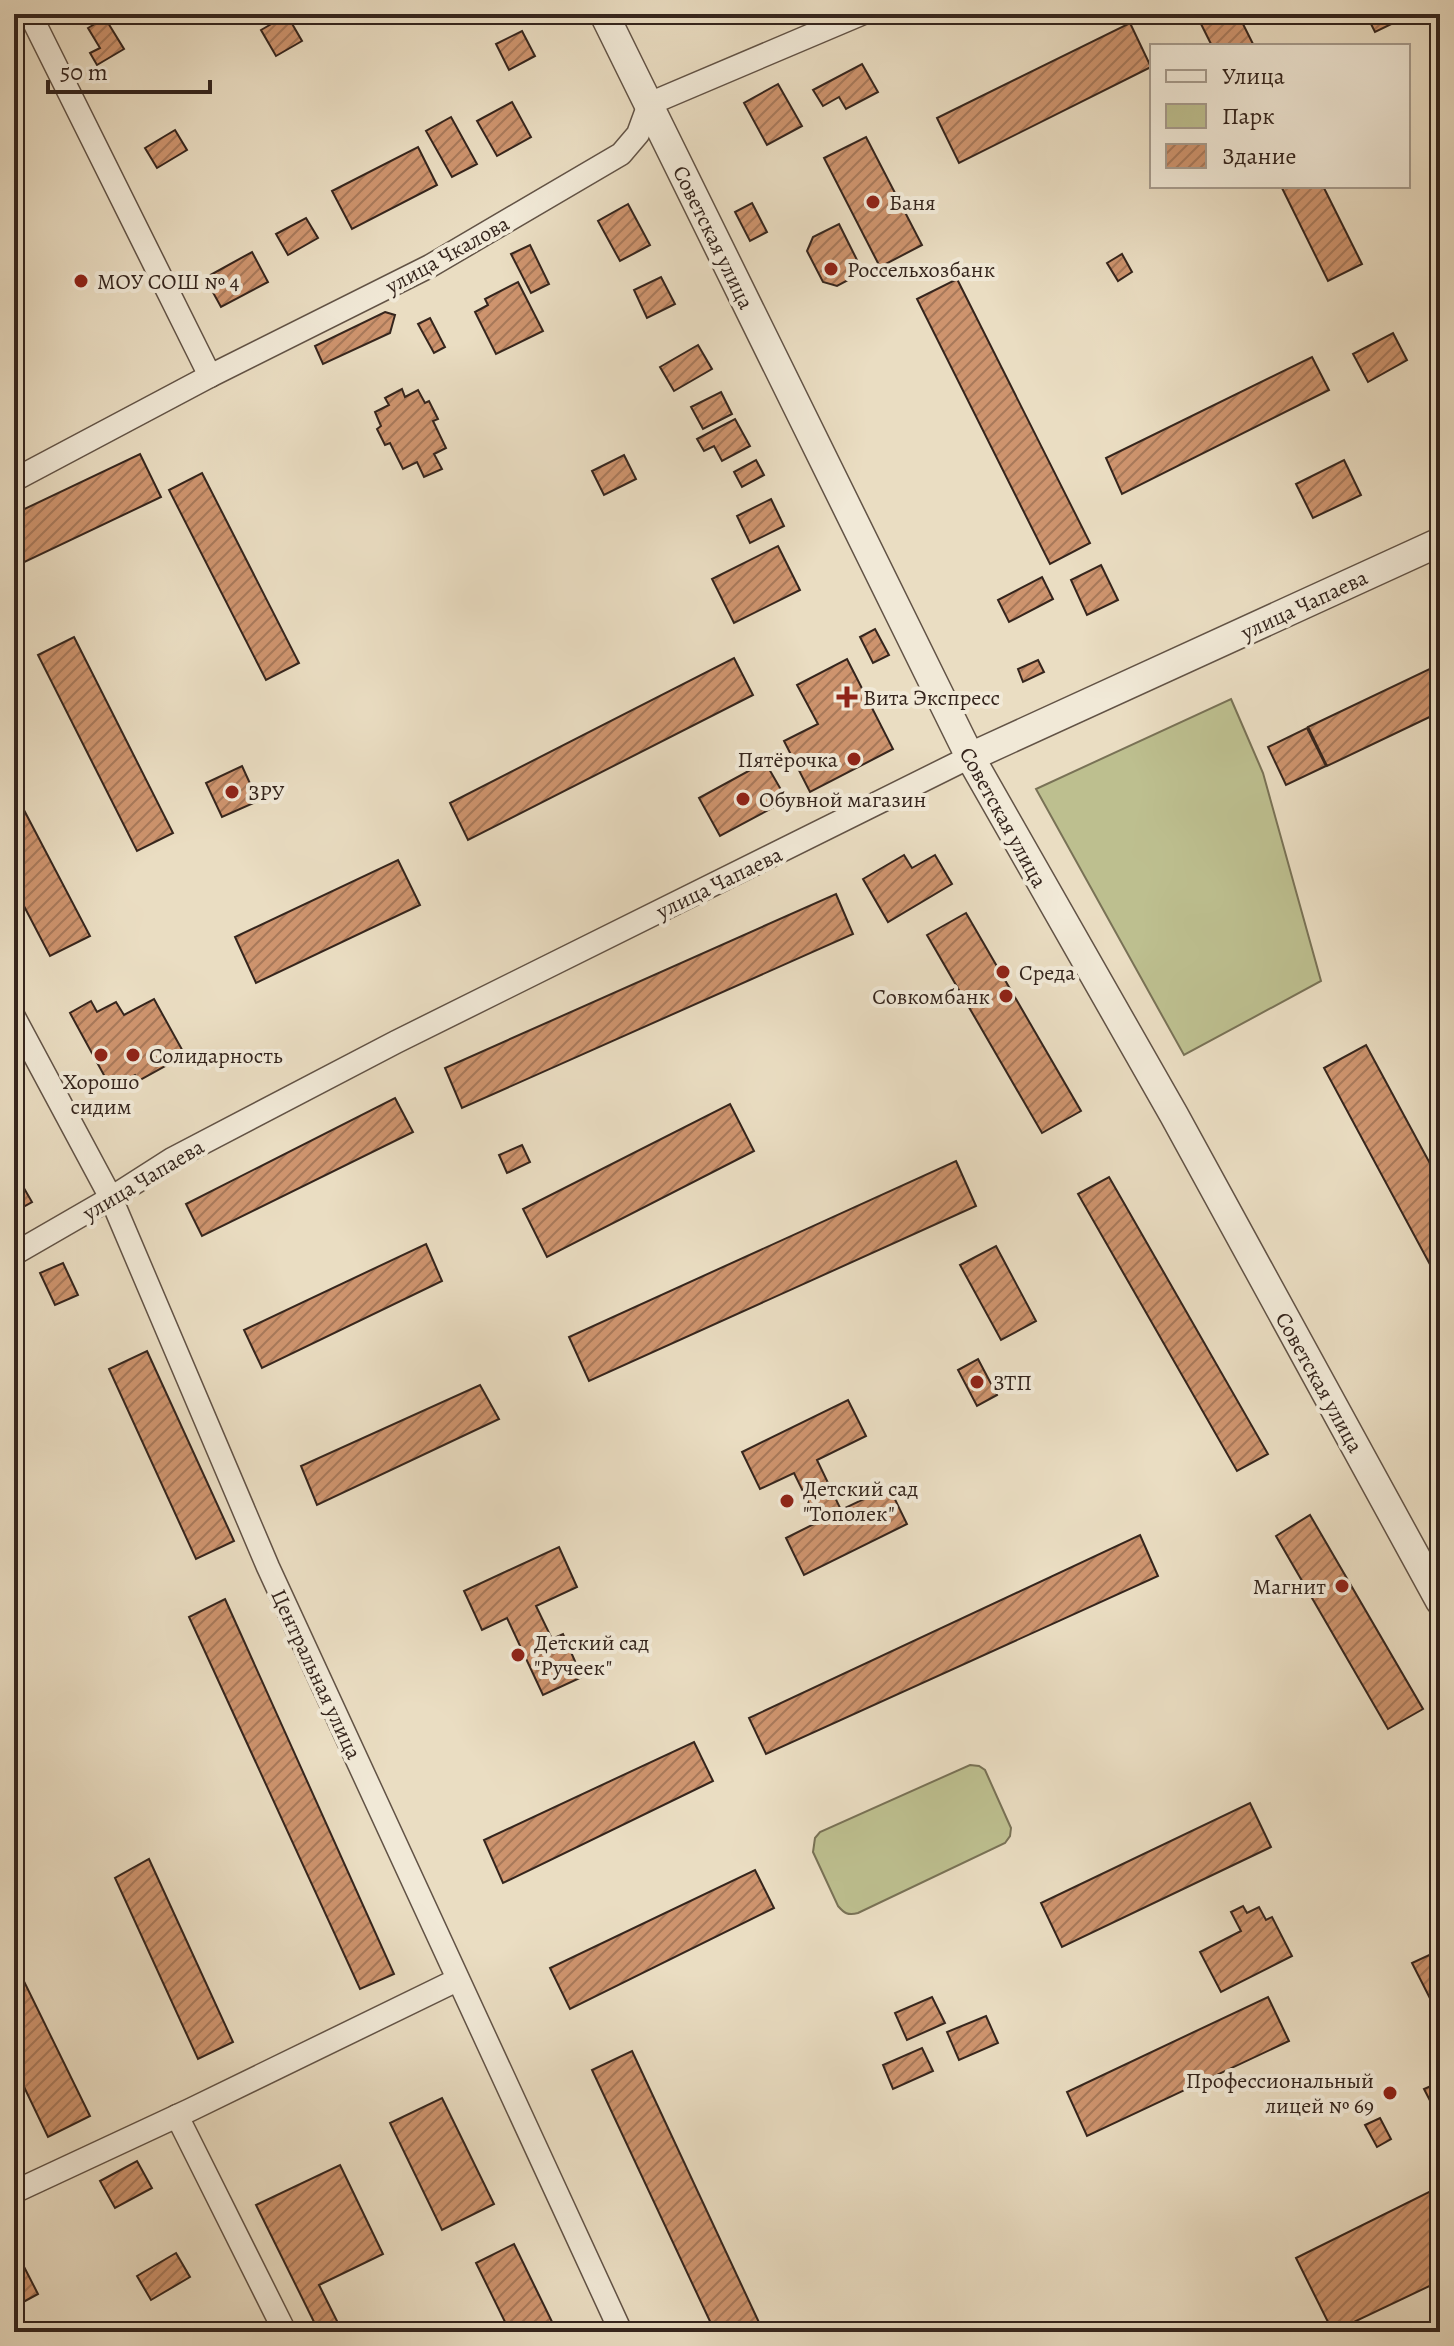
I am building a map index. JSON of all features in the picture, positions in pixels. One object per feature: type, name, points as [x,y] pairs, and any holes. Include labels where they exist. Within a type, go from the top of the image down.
[{"type":"street","points":[[30,14],[210,376]]},
{"type":"street","name":"Советская улица","points":[[604,14],[970,757],[1182,1129],[1440,1601]]},
{"type":"street","points":[[649,104],[861,14]]},
{"type":"street","name":"улица Чкалова","points":[[14,480],[210,376],[430,266],[621,154],[638,134],[649,104]]},
{"type":"street","name":"улица Чапаева","points":[[14,1254],[172,1159],[396,1042],[970,757],[1440,542]]},
{"type":"street","name":"Центральная улица","points":[[14,1017],[111,1198],[268,1567],[621,2332]]},
{"type":"street","points":[[14,2192],[457,1980]]},
{"type":"street","points":[[177,2116],[285,2332]]},
{"type":"green space","points":[[1231,699],[1263,773],[1321,981],[1184,1055],[1036,789]]},
{"type":"green space","points":[[970,1765],[985,1770],[1011,1828],[1005,1843],[858,1913],[849,1914],[842,1910],[813,1852],[815,1838],[820,1832]]},
{"type":"building","points":[[1196,14],[1238,14],[1253,44],[1211,44]]},
{"type":"building","points":[[1366,14],[1407,14],[1408,16],[1375,32]]},
{"type":"building","points":[[287,15],[302,41],[276,56],[261,30]]},
{"type":"building","points":[[105,18],[124,49],[97,65],[90,53],[100,48],[88,28]]},
{"type":"building","points":[[1130,23],[1150,65],[959,163],[937,118]]},
{"type":"building","points":[[522,31],[535,56],[509,70],[496,44]]},
{"type":"building","points":[[862,64],[878,92],[846,109],[839,97],[823,106],[813,90]]},
{"type":"building","points":[[778,84],[802,126],[767,145],[744,103]]},
{"type":"building","points":[[512,102],[531,137],[497,156],[477,121]]},
{"type":"building","points":[[451,117],[477,164],[452,177],[426,131]]},
{"type":"building","points":[[175,130],[187,150],[157,168],[145,148]]},
{"type":"building","name":"Баня","points":[[866,137],[922,245],[880,267],[824,158]]},
{"type":"building","points":[[418,147],[437,185],[352,229],[332,191]]},
{"type":"building","points":[[1282,188],[1324,188],[1362,264],[1328,281]]},
{"type":"building","points":[[752,203],[767,232],[750,241],[735,212]]},
{"type":"building","points":[[628,204],[650,245],[620,261],[598,221]]},
{"type":"building","points":[[306,218],[318,238],[288,255],[276,234]]},
{"type":"building","points":[[839,224],[863,272],[837,286],[823,282],[807,251],[813,237]]},
{"type":"building","points":[[530,245],[549,284],[531,293],[511,254]]},
{"type":"building","points":[[252,252],[268,282],[221,307],[205,278]]},
{"type":"building","points":[[1122,254],[1132,272],[1118,281],[1107,263]]},
{"type":"building","points":[[661,277],[675,304],[647,318],[634,290]]},
{"type":"building","points":[[957,279],[1090,543],[1050,564],[917,299]]},
{"type":"building","points":[[518,282],[543,331],[496,354],[475,312],[488,305],[485,299]]},
{"type":"building","points":[[385,312],[395,315],[390,333],[323,364],[315,346]]},
{"type":"building","points":[[430,318],[445,347],[434,353],[418,324]]},
{"type":"building","points":[[1393,333],[1407,360],[1368,382],[1353,354]]},
{"type":"building","points":[[698,345],[712,369],[674,391],[660,367]]},
{"type":"building","points":[[1312,357],[1329,390],[1122,494],[1106,458]]},
{"type":"building","points":[[402,389],[405,397],[418,390],[425,403],[429,401],[438,419],[433,421],[446,448],[434,454],[442,469],[424,477],[417,462],[403,469],[390,443],[385,445],[377,429],[381,426],[375,412],[389,405],[385,398]]},
{"type":"building","points":[[721,392],[732,414],[703,429],[691,407]]},
{"type":"building","points":[[735,419],[750,446],[722,461],[714,446],[704,451],[697,439]]},
{"type":"building","points":[[140,454],[161,497],[14,567],[14,514]]},
{"type":"building","points":[[624,455],[636,479],[604,495],[592,471]]},
{"type":"building","points":[[756,460],[764,475],[742,487],[734,472]]},
{"type":"building","points":[[1344,460],[1361,495],[1313,518],[1296,484]]},
{"type":"building","points":[[202,473],[299,663],[266,680],[169,490]]},
{"type":"building","points":[[771,499],[784,526],[750,543],[737,516]]},
{"type":"building","points":[[778,546],[800,590],[734,623],[712,579]]},
{"type":"building","points":[[1101,565],[1118,600],[1087,615],[1071,580]]},
{"type":"building","points":[[1042,577],[1053,599],[1009,622],[998,600]]},
{"type":"building","points":[[875,629],[889,655],[873,663],[860,637]]},
{"type":"building","points":[[74,637],[173,833],[137,851],[38,655]]},
{"type":"building","points":[[734,658],[753,695],[468,840],[450,803]]},
{"type":"building","points":[[847,659],[893,749],[810,792],[784,741],[818,724],[797,685]]},
{"type":"building","points":[[1038,660],[1044,672],[1023,682],[1018,669]]},
{"type":"building","points":[[1440,664],[1440,712],[1327,766],[1308,727]]},
{"type":"building","points":[[1307,728],[1326,766],[1286,785],[1268,747]]},
{"type":"building","name":"Обувной магазин","points":[[765,762],[787,800],[720,836],[699,798]]},
{"type":"building","name":"ЗРУ","points":[[242,766],[258,801],[222,817],[206,783]]},
{"type":"building","points":[[14,791],[90,936],[50,956],[14,887]]},
{"type":"building","points":[[904,855],[912,868],[935,855],[952,884],[888,922],[863,879]]},
{"type":"building","points":[[398,860],[420,905],[256,983],[235,937]]},
{"type":"building","points":[[836,894],[853,934],[462,1108],[445,1068]]},
{"type":"building","points":[[966,913],[1081,1111],[1042,1133],[927,935]]},
{"type":"building","points":[[154,999],[185,1055],[138,1081],[135,1075],[111,1088],[70,1013],[91,1001],[97,1012],[116,1002],[124,1015]]},
{"type":"building","points":[[1366,1045],[1440,1182],[1440,1283],[1324,1068]]},
{"type":"building","points":[[395,1098],[413,1132],[202,1236],[186,1204]]},
{"type":"building","points":[[730,1104],[754,1151],[547,1257],[523,1209]]},
{"type":"building","points":[[522,1145],[530,1162],[507,1173],[499,1155]]},
{"type":"building","points":[[956,1161],[976,1206],[589,1381],[569,1337]]},
{"type":"building","points":[[1109,1177],[1268,1454],[1237,1471],[1078,1194]]},
{"type":"building","points":[[21,1183],[32,1202],[14,1212],[14,1187]]},
{"type":"building","points":[[426,1244],[442,1281],[262,1368],[244,1330]]},
{"type":"building","points":[[996,1246],[1036,1321],[1001,1340],[960,1265]]},
{"type":"building","points":[[63,1263],[78,1295],[55,1305],[40,1273]]},
{"type":"building","points":[[147,1351],[234,1541],[196,1559],[109,1369]]},
{"type":"building","name":"ЗТП","points":[[978,1359],[997,1395],[977,1406],[958,1370]]},
{"type":"building","points":[[480,1385],[499,1419],[317,1505],[301,1466]]},
{"type":"building","points":[[848,1400],[866,1436],[817,1460],[841,1510],[889,1487],[907,1524],[804,1575],[786,1538],[818,1522],[794,1473],[760,1489],[742,1452]]},
{"type":"building","points":[[1310,1515],[1423,1709],[1388,1729],[1276,1536]]},
{"type":"building","points":[[1140,1535],[1158,1576],[766,1754],[749,1718]]},
{"type":"building","points":[[559,1547],[577,1587],[536,1606],[552,1639],[563,1634],[582,1677],[543,1695],[507,1618],[482,1630],[464,1591]]},
{"type":"building","points":[[225,1599],[394,1974],[360,1989],[189,1617]]},
{"type":"building","points":[[694,1742],[713,1781],[503,1883],[484,1840]]},
{"type":"building","points":[[1250,1803],[1271,1847],[1062,1947],[1041,1903]]},
{"type":"building","points":[[149,1859],[233,2042],[198,2059],[115,1878]]},
{"type":"building","points":[[755,1870],[774,1908],[570,2009],[550,1968]]},
{"type":"building","points":[[1243,1906],[1247,1913],[1259,1907],[1266,1920],[1272,1917],[1292,1956],[1221,1992],[1200,1952],[1241,1931],[1231,1912]]},
{"type":"building","points":[[1440,1950],[1440,2018],[1412,1963]]},
{"type":"building","points":[[14,1961],[90,2116],[48,2137],[14,2066]]},
{"type":"building","points":[[932,1997],[945,2023],[907,2040],[895,2013]]},
{"type":"building","points":[[1268,1997],[1289,2041],[1087,2136],[1067,2092]]},
{"type":"building","points":[[986,2016],[998,2043],[959,2060],[947,2032]]},
{"type":"building","points":[[922,2048],[933,2071],[893,2089],[883,2065]]},
{"type":"building","points":[[632,2051],[761,2332],[715,2332],[592,2070]]},
{"type":"building","points":[[1440,2082],[1440,2120],[1424,2089]]},
{"type":"building","points":[[442,2098],[494,2204],[442,2230],[390,2123]]},
{"type":"building","points":[[1380,2118],[1391,2139],[1377,2147],[1365,2125]]},
{"type":"building","points":[[137,2161],[152,2188],[115,2208],[100,2181]]},
{"type":"building","points":[[340,2165],[383,2254],[319,2285],[341,2329],[319,2332],[256,2205]]},
{"type":"building","points":[[1431,2191],[1440,2208],[1440,2281],[1333,2332],[1296,2258]]},
{"type":"building","points":[[514,2244],[557,2332],[510,2332],[476,2263]]},
{"type":"building","points":[[176,2253],[190,2277],[151,2300],[137,2276]]},
{"type":"building","points":[[20,2259],[38,2294],[14,2307],[14,2261]]},
{"type":"place","name":"Баня","points":[[873,202]]},
{"type":"place","name":"Россельхозбанк","points":[[831,269]]},
{"type":"place","name":"МОУ СОШ № 4","points":[[81,281]]},
{"type":"place","name":"Вита Экспресс","points":[[847,697]]},
{"type":"place","name":"Пятёрочка","points":[[854,759]]},
{"type":"place","name":"ЗРУ","points":[[232,792]]},
{"type":"place","name":"Обувной магазин","points":[[743,799]]},
{"type":"place","name":"Среда","points":[[1003,972]]},
{"type":"place","name":"Совкомбанк","points":[[1006,996]]},
{"type":"place","name":"Хорошо сидим","points":[[101,1055]]},
{"type":"place","name":"Солидарность","points":[[133,1055]]},
{"type":"place","name":"ЗТП","points":[[977,1382]]},
{"type":"place","name":"Детский сад \"Тополек\"","points":[[787,1501]]},
{"type":"place","name":"Магнит","points":[[1342,1586]]},
{"type":"place","name":"Детский сад \"Ручеек\"","points":[[518,1655]]},
{"type":"place","name":"Профессиональный лицей № 69","points":[[1390,2093]]}]
